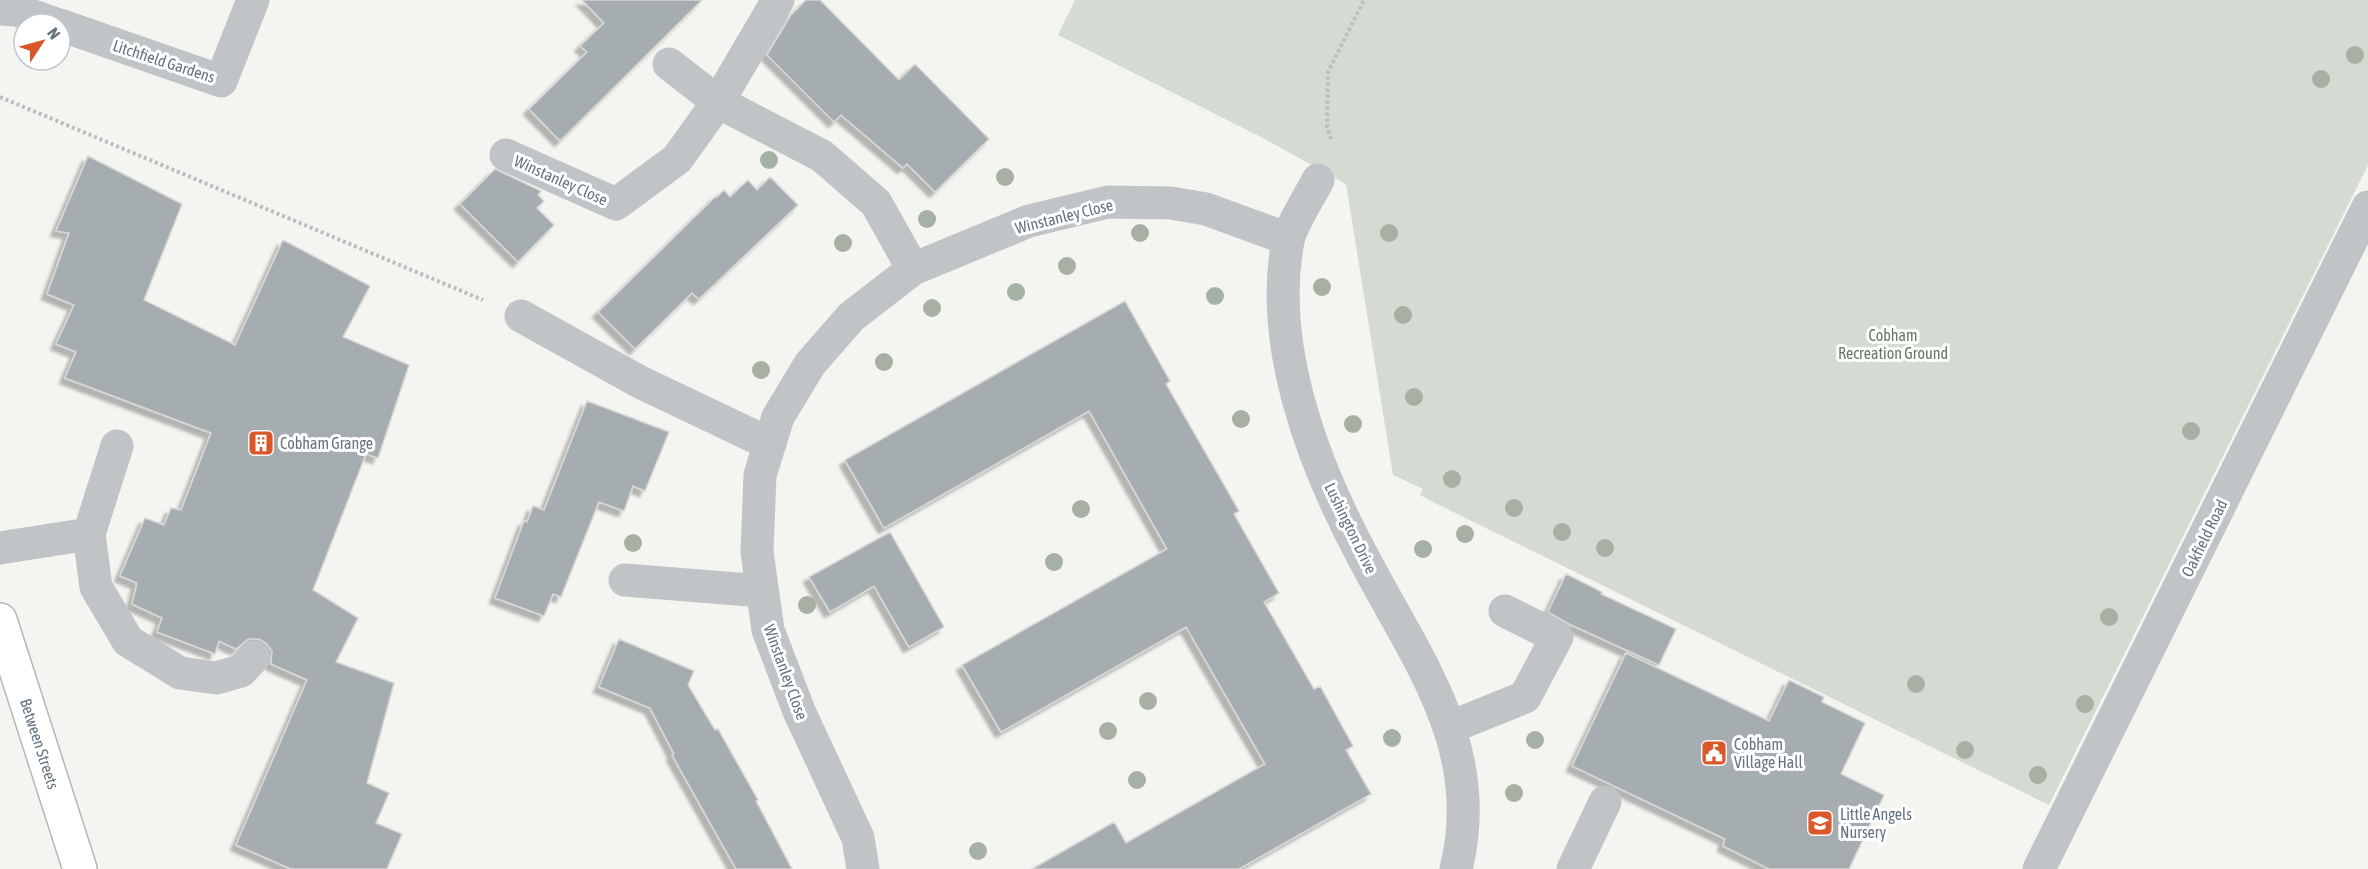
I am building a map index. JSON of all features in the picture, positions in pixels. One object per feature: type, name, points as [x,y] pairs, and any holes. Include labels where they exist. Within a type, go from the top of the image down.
[{"type":"main road","name":"Between Streets","points":[[0,620],[80,869]]},
{"type":"street","name":"Litchfield Gardens","points":[[72,30],[221,81],[253,0]]},
{"type":"street","name":"Winstanley Close","points":[[506,155],[615,204],[677,159],[718,102],[778,0]]},
{"type":"street","name":"Litchfield Gardens","points":[[0,9],[22,12]]},
{"type":"street","points":[[669,63],[718,102],[822,156],[876,203],[913,269]]},
{"type":"street","name":"Lushington Drive","points":[[1318,180],[1288,239],[1284,288],[1286,333],[1292,379],[1308,431],[1334,497],[1360,552],[1412,645],[1451,727],[1460,765],[1464,809],[1461,851],[1456,869]]},
{"type":"street","name":"Winstanley Close","points":[[862,869],[858,838],[799,711],[768,630],[757,552],[760,474],[778,417],[810,364],[851,317],[913,269],[1029,221],[1108,202],[1171,203],[1206,208],[1288,239]]},
{"type":"street","name":"Oakfield Road","points":[[2039,869],[2368,207]]},
{"type":"street","points":[[521,316],[640,382],[770,444]]},
{"type":"street","points":[[117,446],[89,534],[96,587],[128,641],[180,673],[216,678],[241,671],[254,657]]},
{"type":"street","points":[[0,548],[89,534]]},
{"type":"street","points":[[625,580],[762,591]]},
{"type":"street","points":[[1451,727],[1525,697],[1557,637],[1505,611]]},
{"type":"street","points":[[1573,869],[1605,802]]},
{"type":"path","points":[[1318,180],[1325,173],[1335,150],[1327,127],[1328,72],[1364,0]]},
{"type":"path","points":[[0,97],[521,316]]},
{"type":"green space","name":"Cobham Recreation Ground","points":[[1075,0],[2368,0],[2368,165],[2049,805],[1435,503],[1420,495],[1423,489],[1393,475],[1346,184],[1259,136],[1058,35]]},
{"type":"building","points":[[582,0],[702,0],[560,141],[529,109],[587,52],[580,46],[604,23]]},
{"type":"building","points":[[806,0],[820,0],[899,80],[915,64],[989,139],[935,192],[907,164],[903,168],[841,115],[834,122],[767,55],[791,15]]},
{"type":"building","name":"Cobham Grange","points":[[88,156],[182,204],[144,300],[235,345],[283,240],[370,286],[343,337],[409,365],[378,458],[366,454],[313,590],[358,618],[336,662],[394,683],[367,783],[389,793],[376,823],[402,834],[387,869],[291,869],[236,845],[307,680],[271,664],[272,651],[266,643],[259,639],[248,639],[236,649],[219,641],[215,654],[157,632],[162,618],[132,604],[137,583],[120,576],[145,518],[164,525],[171,508],[181,510],[211,433],[65,378],[76,352],[56,344],[74,305],[47,294],[69,233],[56,231]]},
{"type":"building","points":[[495,169],[541,191],[538,195],[544,201],[537,208],[554,225],[518,262],[460,204]]},
{"type":"building","points":[[770,177],[798,205],[699,299],[692,293],[635,349],[598,312],[716,196],[724,190],[730,197],[748,180],[757,190]]},
{"type":"building","points":[[1125,301],[1170,381],[1166,384],[1239,511],[1234,514],[1279,593],[1264,602],[1314,689],[1320,686],[1353,746],[1346,750],[1371,794],[1239,869],[1032,869],[1114,822],[1126,843],[1265,764],[1186,627],[1001,732],[962,665],[1167,549],[1089,411],[884,528],[845,460]]},
{"type":"building","points":[[587,401],[669,432],[645,491],[633,486],[624,511],[599,502],[561,597],[553,594],[544,616],[495,598],[524,521],[527,522],[533,506],[544,510]]},
{"type":"building","points":[[890,532],[944,627],[909,647],[874,586],[830,612],[809,577]]},
{"type":"building","points":[[1566,574],[1602,592],[1601,594],[1676,629],[1659,665],[1548,612]]},
{"type":"building","points":[[619,639],[694,671],[688,685],[715,730],[718,729],[758,800],[756,801],[792,869],[736,869],[672,755],[674,754],[650,708],[599,687]]},
{"type":"building","name":"Cobham Village Hall","points":[[1626,653],[1769,721],[1789,680],[1824,697],[1822,702],[1865,723],[1841,774],[1884,795],[1849,869],[1769,869],[1723,846],[1725,839],[1572,766]]},
{"type":"place","name":"Cobham Grange","points":[[261,443]]},
{"type":"place","name":"Cobham Village Hall","points":[[1714,753]]},
{"type":"place","name":"Little Angels Nursery","points":[[1820,823]]}]
